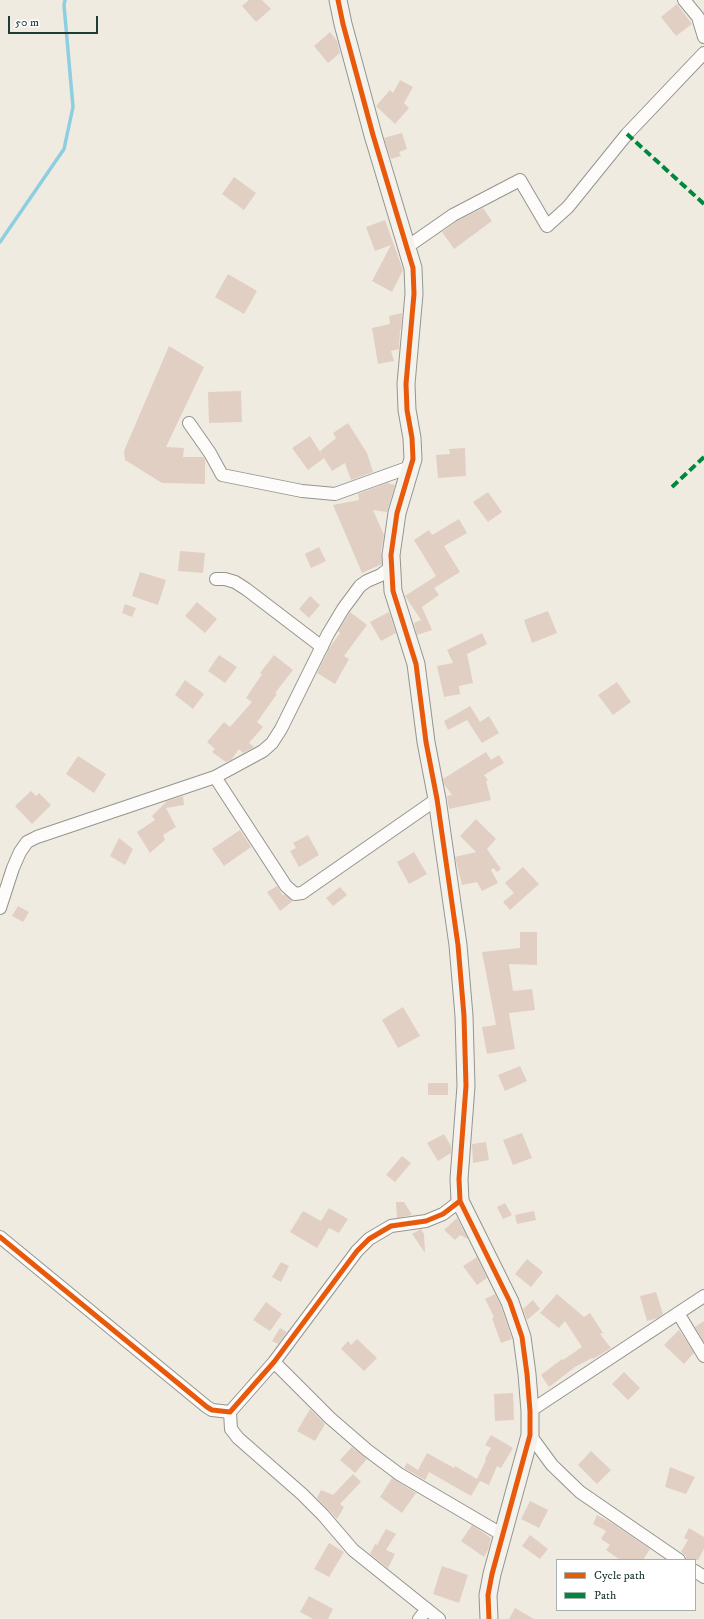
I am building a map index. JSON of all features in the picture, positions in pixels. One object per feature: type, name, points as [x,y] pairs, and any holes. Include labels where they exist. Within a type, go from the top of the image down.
[{"type":"street","points":[[338,0],[373,135],[413,268],[414,294],[406,384],[406,410],[412,438],[413,459],[397,513],[391,555],[393,591],[416,664],[426,742],[437,799],[458,945],[464,1016],[466,1086],[460,1171],[460,1201],[510,1302],[522,1337],[530,1411],[530,1435],[492,1574],[488,1595],[489,1619]]},
{"type":"street","points":[[684,0],[698,17],[704,37]]},
{"type":"street","points":[[407,247],[453,215],[520,180],[547,226],[568,206],[627,134],[704,53]]},
{"type":"street","points":[[189,423],[210,453],[222,475],[302,491],[335,494],[410,467]]},
{"type":"street","points":[[0,908],[13,868],[20,852],[27,842],[37,837],[215,777],[263,751],[272,743],[281,729],[343,608],[360,586],[381,575],[392,566]]},
{"type":"street","points":[[216,579],[225,579],[235,582],[246,588],[322,647]]},
{"type":"street","points":[[215,777],[286,886],[295,894],[302,893],[437,799]]},
{"type":"street","points":[[439,1619],[353,1550],[324,1515],[238,1438],[231,1429],[230,1412],[274,1362],[357,1251],[369,1239],[391,1226],[426,1221],[443,1214],[460,1201]]},
{"type":"street","points":[[0,1237],[207,1407],[212,1410],[230,1412]]},
{"type":"street","points":[[530,1411],[704,1296]]},
{"type":"street","points":[[678,1313],[704,1356]]},
{"type":"street","points":[[274,1362],[330,1418],[367,1450],[399,1474],[503,1535]]},
{"type":"street","points":[[530,1435],[552,1466],[580,1492],[678,1559]]},
{"type":"street","points":[[420,1619],[427,1609]]},
{"type":"building","points":[[249,0],[262,0],[271,9],[256,22],[242,6]]},
{"type":"building","points":[[677,4],[692,24],[676,36],[661,17]]},
{"type":"building","points":[[330,32],[337,41],[340,53],[328,63],[314,46]]},
{"type":"building","points":[[400,80],[413,87],[404,103],[409,108],[395,124],[376,106],[390,90],[393,93]]},
{"type":"building","points":[[402,133],[407,149],[399,152],[401,156],[391,159],[384,138]]},
{"type":"building","points":[[234,177],[256,193],[244,210],[222,194]]},
{"type":"building","points":[[483,208],[492,221],[454,249],[442,232],[457,221]]},
{"type":"building","points":[[385,220],[403,270],[392,292],[372,281],[391,245],[375,251],[366,227]]},
{"type":"building","points":[[228,274],[257,291],[244,314],[215,297]]},
{"type":"building","points":[[402,313],[399,349],[391,351],[394,361],[378,364],[372,328],[390,324],[389,316]]},
{"type":"building","points":[[169,346],[204,367],[166,447],[184,448],[183,457],[204,457],[205,484],[162,483],[125,460],[124,451]]},
{"type":"building","points":[[241,391],[242,422],[209,423],[208,392]]},
{"type":"building","points":[[348,423],[367,453],[373,472],[351,480],[345,463],[332,471],[320,451],[336,438],[333,433]]},
{"type":"building","points":[[310,436],[324,458],[308,470],[292,448]]},
{"type":"building","points":[[465,448],[466,476],[438,478],[436,455],[450,454],[449,449]]},
{"type":"building","points":[[387,483],[395,485],[387,512],[373,510],[384,535],[381,550],[382,564],[362,573],[333,505],[359,500],[358,494]]},
{"type":"building","points":[[488,492],[502,512],[488,522],[473,502]]},
{"type":"building","points":[[459,519],[467,533],[444,546],[460,572],[434,588],[439,595],[422,607],[432,630],[417,635],[414,623],[421,620],[405,596],[436,576],[414,540],[429,530],[432,535]]},
{"type":"building","points":[[319,547],[326,561],[311,568],[305,554]]},
{"type":"building","points":[[180,551],[205,553],[203,573],[178,571]]},
{"type":"building","points":[[140,572],[166,580],[158,605],[132,596]]},
{"type":"building","points":[[310,596],[320,605],[309,618],[299,609]]},
{"type":"building","points":[[197,602],[217,619],[205,633],[185,616]]},
{"type":"building","points":[[125,604],[136,608],[132,617],[122,613]]},
{"type":"building","points":[[548,611],[557,633],[532,643],[524,620]]},
{"type":"building","points":[[350,612],[367,625],[344,656],[349,659],[335,684],[317,673],[330,647],[340,633],[338,631]]},
{"type":"building","points":[[389,612],[396,633],[381,641],[370,622]]},
{"type":"building","points":[[482,633],[487,644],[467,654],[473,683],[459,686],[460,694],[444,697],[437,666],[453,663],[447,650]]},
{"type":"building","points":[[219,655],[237,667],[225,683],[208,671]]},
{"type":"building","points":[[274,655],[293,670],[275,693],[277,694],[257,722],[263,727],[249,743],[254,747],[243,753],[239,749],[231,760],[226,762],[212,752],[215,749],[207,742],[224,722],[230,727],[252,702],[246,698],[262,674],[260,673]]},
{"type":"building","points":[[185,680],[204,694],[193,709],[175,695]]},
{"type":"building","points":[[617,682],[631,702],[613,715],[598,695]]},
{"type":"building","points":[[470,706],[480,722],[489,716],[499,733],[482,743],[467,720],[448,730],[444,721]]},
{"type":"building","points":[[486,752],[491,760],[499,755],[504,763],[484,775],[488,780],[486,781],[491,800],[449,809],[447,796],[452,795],[444,784],[443,779]]},
{"type":"building","points":[[78,756],[106,774],[94,793],[66,774]]},
{"type":"building","points":[[31,791],[36,796],[39,793],[51,805],[32,824],[15,806]]},
{"type":"building","points":[[183,796],[184,805],[166,808],[176,827],[163,835],[165,840],[150,853],[137,832],[155,820],[152,816],[167,801]]},
{"type":"building","points":[[476,819],[496,839],[487,849],[501,869],[497,872],[493,868],[491,870],[498,883],[482,891],[477,882],[462,885],[455,857],[476,852],[460,836]]},
{"type":"building","points":[[240,830],[251,847],[224,866],[212,849]]},
{"type":"building","points":[[308,835],[319,855],[299,867],[290,851],[296,848],[293,843]]},
{"type":"building","points":[[119,838],[133,849],[125,865],[110,856]]},
{"type":"building","points":[[414,852],[427,874],[409,884],[397,862]]},
{"type":"building","points":[[523,867],[539,884],[510,910],[503,902],[514,893],[505,883]]},
{"type":"building","points":[[277,886],[283,896],[284,894],[293,901],[280,911],[267,892]]},
{"type":"building","points":[[340,887],[347,895],[333,906],[326,898]]},
{"type":"building","points":[[18,906],[29,912],[23,922],[12,916]]},
{"type":"building","points":[[520,932],[537,932],[537,965],[509,964],[513,991],[532,989],[535,1010],[509,1013],[515,1049],[487,1054],[482,1027],[496,1025],[482,952],[520,948]]},
{"type":"building","points":[[403,1007],[420,1036],[398,1048],[382,1020]]},
{"type":"building","points":[[520,1066],[527,1081],[505,1091],[498,1075]]},
{"type":"building","points":[[428,1083],[448,1083],[448,1095],[428,1095]]},
{"type":"building","points":[[522,1133],[532,1158],[513,1165],[503,1140]]},
{"type":"building","points":[[444,1134],[451,1146],[451,1153],[438,1161],[427,1143]]},
{"type":"building","points":[[486,1142],[489,1160],[473,1163],[472,1144]]},
{"type":"building","points":[[402,1156],[411,1163],[395,1182],[386,1175]]},
{"type":"building","points":[[396,1202],[404,1202],[412,1215],[397,1218]]},
{"type":"building","points":[[505,1203],[512,1215],[503,1219],[497,1207]]},
{"type":"building","points":[[329,1208],[348,1219],[339,1233],[329,1228],[317,1248],[290,1232],[303,1211],[321,1221]]},
{"type":"building","points":[[534,1211],[536,1220],[517,1224],[515,1215]]},
{"type":"building","points":[[457,1218],[468,1239],[460,1235],[455,1240],[444,1230]]},
{"type":"building","points":[[421,1229],[424,1234],[425,1253],[412,1234]]},
{"type":"building","points":[[477,1257],[487,1278],[477,1285],[463,1266]]},
{"type":"building","points":[[527,1259],[543,1272],[531,1287],[515,1274]]},
{"type":"building","points":[[281,1262],[289,1266],[281,1282],[272,1277]]},
{"type":"building","points":[[656,1292],[663,1314],[658,1318],[647,1321],[640,1296]]},
{"type":"building","points":[[495,1294],[501,1306],[512,1339],[501,1343],[492,1318],[494,1317],[485,1299]]},
{"type":"building","points":[[557,1294],[584,1317],[590,1313],[603,1333],[600,1334],[611,1348],[593,1359],[592,1358],[575,1367],[549,1387],[541,1375],[562,1359],[563,1360],[582,1347],[565,1321],[559,1328],[540,1313]]},
{"type":"building","points":[[533,1300],[540,1309],[527,1320],[523,1309]]},
{"type":"building","points":[[266,1302],[282,1314],[270,1331],[253,1320]]},
{"type":"building","points":[[704,1321],[704,1342],[695,1327]]},
{"type":"building","points":[[280,1328],[287,1332],[278,1344],[272,1341]]},
{"type":"building","points":[[679,1330],[694,1353],[684,1364],[664,1345]]},
{"type":"building","points":[[357,1339],[377,1358],[364,1371],[341,1349],[348,1341],[351,1345]]},
{"type":"building","points":[[624,1372],[640,1388],[628,1400],[612,1384]]},
{"type":"building","points":[[513,1393],[514,1420],[495,1421],[494,1394]]},
{"type":"building","points":[[310,1409],[325,1424],[315,1441],[297,1431]]},
{"type":"building","points":[[491,1435],[513,1448],[501,1468],[497,1466],[489,1485],[480,1481],[471,1496],[429,1472],[425,1480],[404,1468],[407,1463],[418,1470],[427,1453],[454,1468],[455,1466],[477,1479],[491,1448],[485,1445]]},
{"type":"building","points":[[352,1447],[367,1459],[355,1473],[340,1460]]},
{"type":"building","points":[[591,1451],[611,1470],[597,1484],[578,1465]]},
{"type":"building","points":[[670,1467],[695,1477],[686,1494],[665,1487]]},
{"type":"building","points":[[353,1474],[361,1482],[340,1504],[344,1507],[337,1519],[317,1498],[321,1490],[333,1495]]},
{"type":"building","points":[[392,1478],[416,1493],[402,1513],[380,1497]]},
{"type":"building","points":[[530,1501],[548,1510],[539,1528],[521,1519]]},
{"type":"building","points":[[597,1515],[612,1523],[650,1549],[644,1559],[619,1559],[606,1550],[610,1545],[601,1539],[606,1531],[593,1524]]},
{"type":"building","points":[[472,1525],[491,1538],[488,1550],[484,1557],[461,1541]]},
{"type":"building","points":[[689,1528],[704,1537],[704,1549],[698,1560],[686,1559],[686,1556],[681,1552],[688,1540],[684,1538]]},
{"type":"building","points":[[386,1529],[396,1534],[386,1550],[395,1554],[388,1568],[370,1554]]},
{"type":"building","points":[[530,1535],[548,1549],[540,1559],[522,1546]]},
{"type":"building","points":[[329,1543],[344,1552],[329,1577],[314,1569]]},
{"type":"building","points":[[442,1566],[468,1575],[459,1603],[433,1594]]},
{"type":"building","points":[[309,1596],[333,1609],[328,1619],[313,1619],[300,1612]]},
{"type":"building","points":[[515,1608],[534,1619],[509,1619]]},
{"type":"waterway","points":[[0,242],[64,149],[73,107],[64,5],[65,0]]},
{"type":"marked path","points":[[627,134],[704,204]]},
{"type":"marked path","points":[[672,487],[704,457]]},
{"type":"cycle path","points":[[338,0],[373,135],[413,268],[414,294],[406,384],[407,410],[412,438],[413,459],[397,513],[391,555],[393,591],[416,664],[426,742],[437,799],[458,945],[464,1016],[466,1086],[459,1179],[460,1201],[510,1302],[522,1337],[527,1374],[530,1435],[492,1574],[488,1595],[489,1619]]},
{"type":"cycle path","points":[[0,1237],[207,1407],[212,1410],[230,1412],[274,1362],[357,1251],[369,1239],[391,1226],[426,1221],[443,1214],[460,1201]]}]
